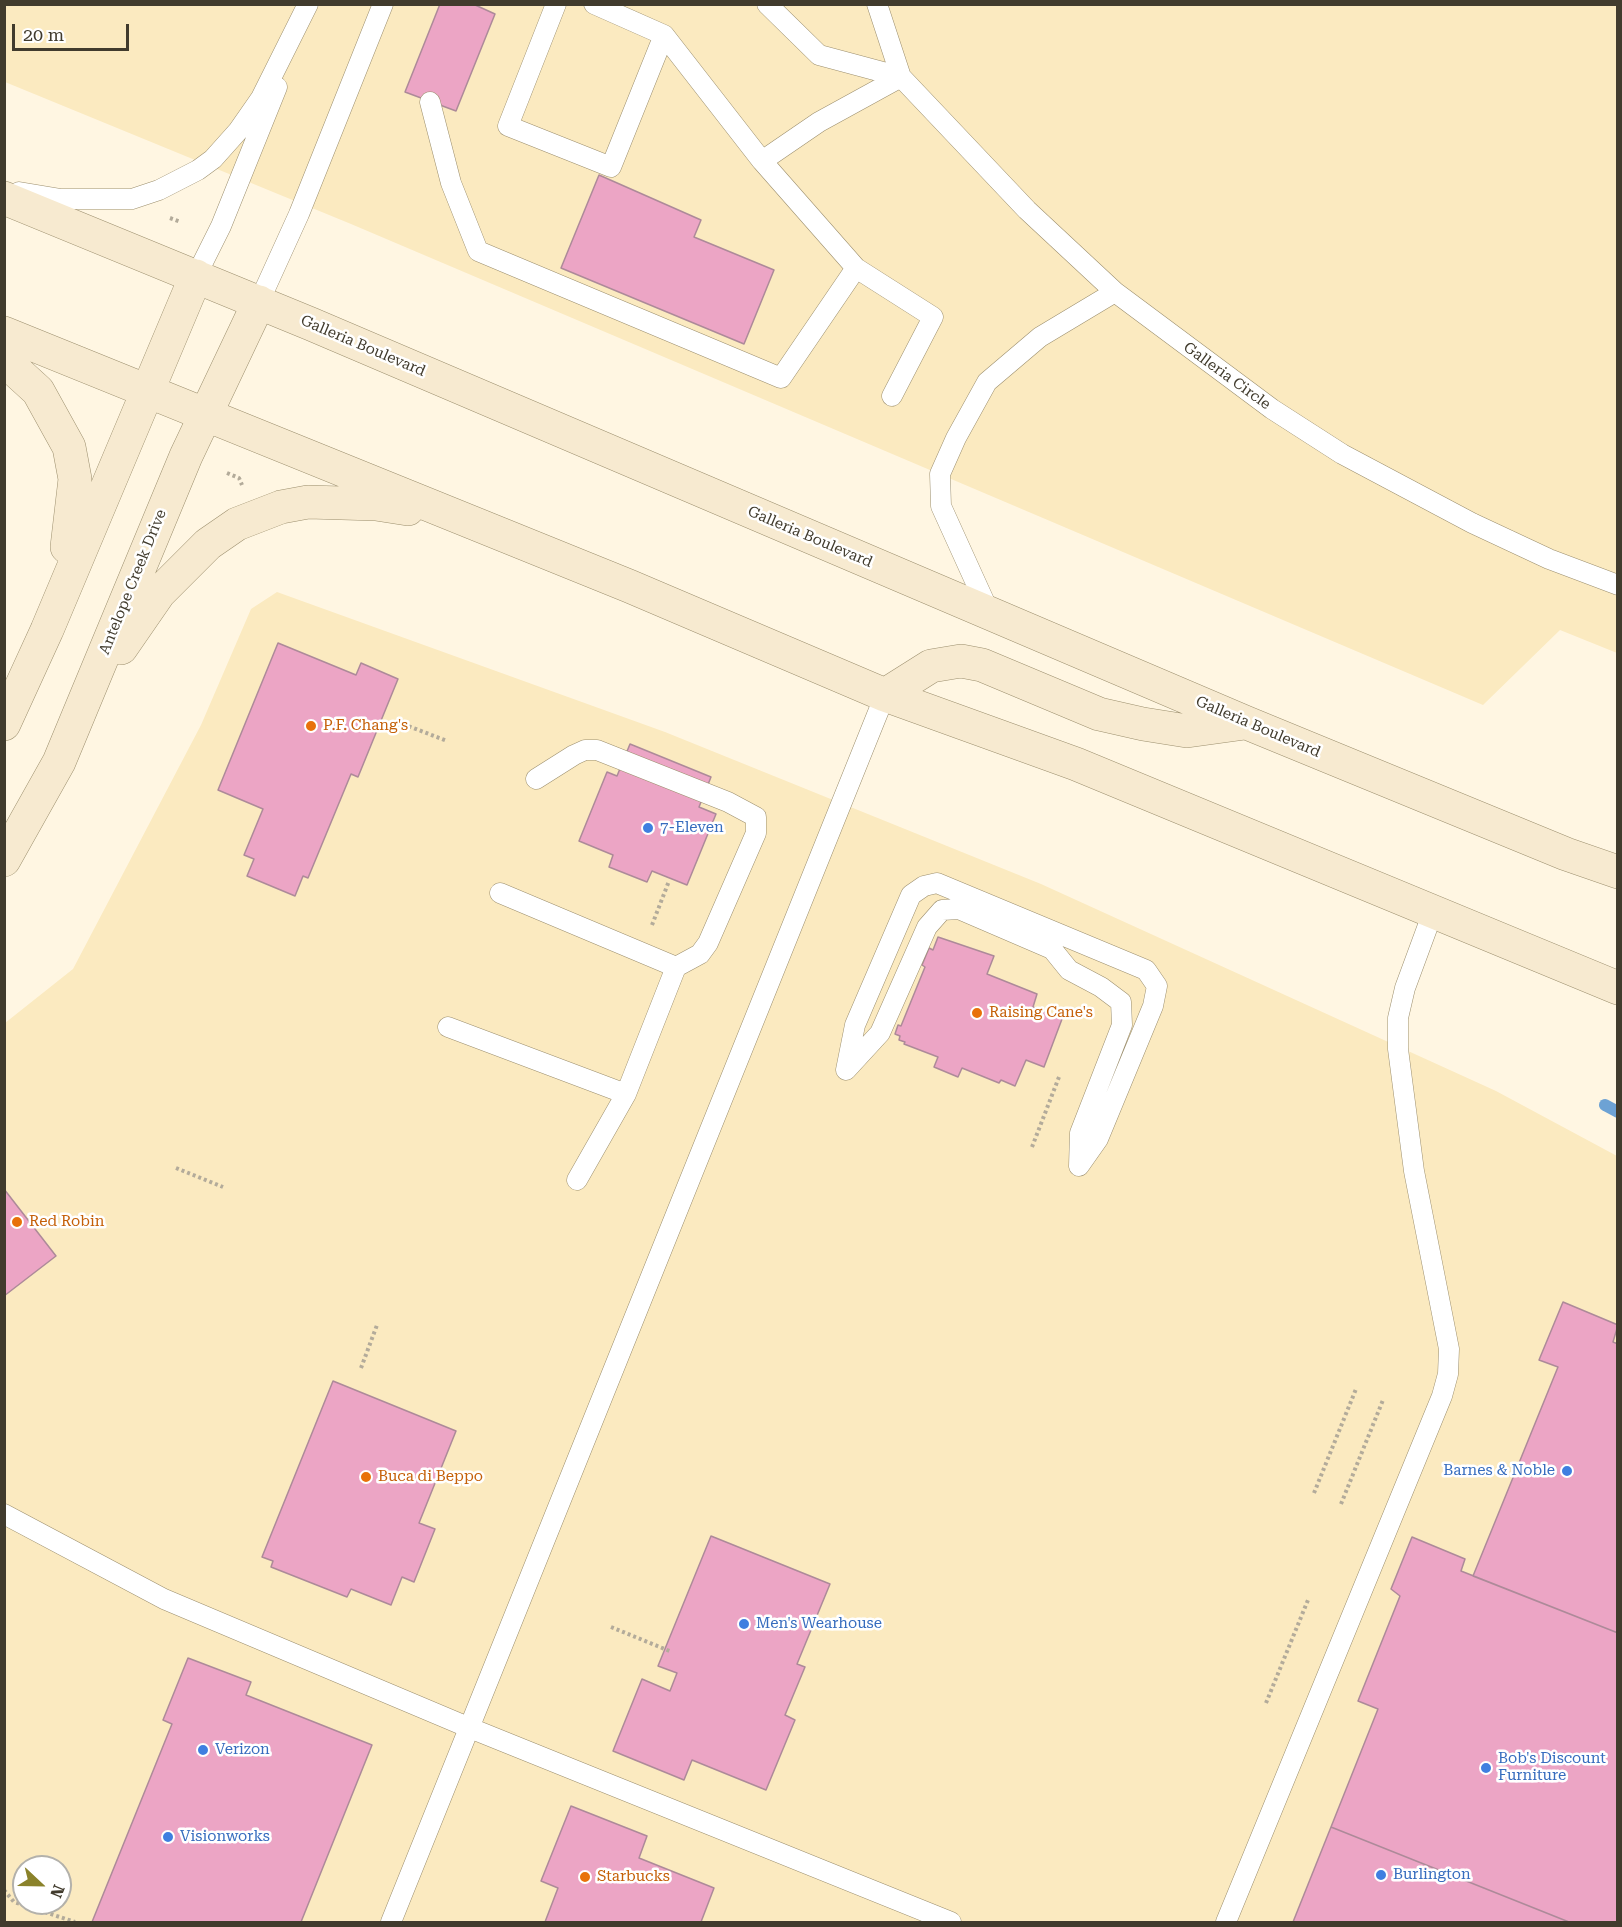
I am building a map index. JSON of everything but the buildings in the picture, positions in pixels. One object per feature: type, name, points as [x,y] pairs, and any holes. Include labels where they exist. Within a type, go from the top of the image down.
[{"type":"main road","name":"Galleria Boulevard","points":[[4,198],[259,302],[1247,723],[1617,873]]},
{"type":"main road","points":[[4,723],[47,630],[196,276]]},
{"type":"main road","name":"Antelope Creek Drive","points":[[4,860],[59,762],[175,481],[259,302]]},
{"type":"main road","points":[[4,333],[472,523],[885,695],[1076,764],[1617,988]]},
{"type":"main road","points":[[4,360],[38,391],[69,447],[73,462],[75,478],[71,525],[47,630]]},
{"type":"main road","points":[[81,710],[159,593],[208,544],[237,524],[282,507],[334,501],[376,504],[472,523]]},
{"type":"main road","points":[[885,695],[931,666],[961,661],[982,665],[1099,714],[1143,724],[1187,731],[1247,723]]},
{"type":"lane","points":[[4,189],[62,199],[113,201],[132,199],[159,190],[198,170],[213,159],[238,131],[261,98],[310,4]]},
{"type":"lane","points":[[196,276],[220,226],[310,4]]},
{"type":"lane","points":[[259,302],[299,214],[383,4]]},
{"type":"lane","points":[[556,4],[508,126],[611,167],[664,34]]},
{"type":"lane","points":[[594,4],[664,34],[762,161],[856,268],[933,317],[892,396]]},
{"type":"lane","points":[[767,4],[819,55],[901,77]]},
{"type":"lane","name":"Galleria Circle","points":[[877,4],[901,77],[1027,210],[1116,291],[1263,402],[1342,454],[1472,523],[1549,559],[1617,585]]},
{"type":"lane","points":[[762,161],[819,122],[901,77]]},
{"type":"lane","points":[[430,102],[451,183],[478,251],[781,378],[856,268]]},
{"type":"lane","points":[[990,614],[941,506],[940,474],[956,438],[987,382],[1040,337],[1116,291]]},
{"type":"lane","points":[[391,1923],[885,695]]},
{"type":"lane","points":[[536,779],[574,755],[585,750],[597,750],[728,801],[756,817],[756,834],[708,943],[700,954],[676,967],[626,1094],[577,1180]]},
{"type":"lane","points":[[937,883],[1146,970],[1157,986],[1154,1006],[1098,1139],[1079,1166],[1080,1132],[1122,1025],[1121,1002],[1101,987],[1069,970],[1052,949],[959,909],[942,910],[927,927],[880,1033],[846,1070],[855,1025],[911,896],[924,886],[937,883]]},
{"type":"lane","points":[[500,893],[676,967]]},
{"type":"lane","points":[[1226,1923],[1439,1404],[1448,1374],[1449,1349],[1414,1171],[1398,1050],[1398,1018],[1405,988],[1433,912]]},
{"type":"lane","points":[[448,1027],[626,1094]]},
{"type":"lane","points":[[4,1514],[164,1599],[470,1728],[951,1923]]},
{"type":"path","points":[[403,724],[447,741]]},
{"type":"path","points":[[641,952],[669,881]]},
{"type":"path","points":[[1032,1147],[1059,1077]]},
{"type":"path","points":[[176,1168],[223,1187]]},
{"type":"path","points":[[361,1368],[377,1325]]},
{"type":"path","points":[[1314,1493],[1356,1389]]},
{"type":"path","points":[[1341,1504],[1383,1400]]},
{"type":"path","points":[[1266,1703],[1308,1600]]},
{"type":"path","points":[[611,1627],[672,1652]]},
{"type":"path","points":[[4,1890],[14,1902],[75,1923]]},
{"type":"shaded area","points":[[4,5],[1617,5],[1617,653],[1560,630],[1483,705],[351,224],[5,82]]},
{"type":"shaded area","points":[[277,592],[665,732],[1041,884],[1496,1091],[1617,1156],[1617,1922],[5,1922],[5,1023],[73,969],[201,725],[251,609]]},
{"type":"waterway","points":[[1605,1105],[1618,1112]]},
{"type":"place","name":"P.F. Chang's","points":[[311,726]]},
{"type":"place","name":"7-Eleven","points":[[648,828]]},
{"type":"place","name":"Raising Cane's","points":[[977,1013]]},
{"type":"place","name":"Red Robin","points":[[17,1222]]},
{"type":"place","name":"Barnes & Noble","points":[[1567,1471]]},
{"type":"place","name":"Buca di Beppo","points":[[366,1477]]},
{"type":"place","name":"Men's Wearhouse","points":[[744,1624]]},
{"type":"place","name":"Verizon","points":[[203,1750]]},
{"type":"place","name":"Bob's Discount Furniture","points":[[1486,1768]]},
{"type":"place","name":"Visionworks","points":[[168,1837]]},
{"type":"place","name":"Burlington","points":[[1381,1875]]},
{"type":"place","name":"Starbucks","points":[[585,1877]]}]
